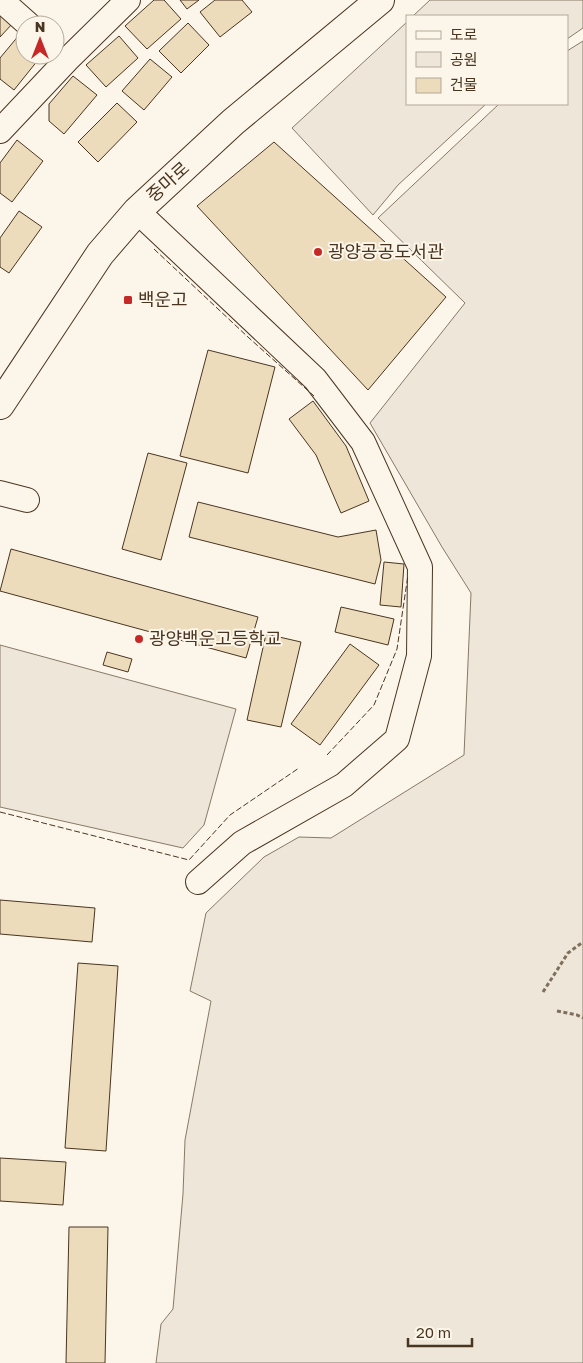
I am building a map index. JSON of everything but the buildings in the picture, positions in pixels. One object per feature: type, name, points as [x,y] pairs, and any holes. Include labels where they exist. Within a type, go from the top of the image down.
[{"type":"main road","name":"중마로","points":[[0,405],[100,254],[137,210],[233,122],[380,0]]},
{"type":"street","points":[[1,0],[18,15]]},
{"type":"street","points":[[65,51],[128,0]]},
{"type":"street","points":[[0,131],[52,65]]},
{"type":"street","points":[[137,210],[315,378],[363,442],[420,567],[419,656],[397,739],[344,785],[242,843],[198,882]]},
{"type":"street","points":[[0,493],[27,500]]},
{"type":"path","points":[[543,992],[568,954],[583,942]]},
{"type":"path","points":[[557,1012],[577,1015],[583,1018]]},
{"type":"green space","points":[[430,0],[583,0],[583,28],[568,38],[568,15],[414,15]]},
{"type":"green space","points":[[406,23],[406,105],[485,105],[398,185],[373,215],[292,128]]},
{"type":"green space","points":[[583,41],[583,1363],[156,1363],[161,1324],[173,1309],[183,1194],[185,1140],[211,1001],[190,991],[206,913],[264,857],[299,837],[331,838],[464,755],[471,593],[370,423],[465,303],[378,218],[498,105],[568,105],[568,50]]},
{"type":"green space","points":[[0,645],[236,709],[204,825],[183,848],[0,807]]},
{"type":"fence","points":[[154,249],[314,396]]},
{"type":"fence","points":[[327,755],[374,705],[397,649],[408,575]]},
{"type":"fence","points":[[0,812],[189,860],[230,815],[299,768]]},
{"type":"place","name":"광양공공도서관","points":[[318,252]]},
{"type":"place","name":"백운고","points":[[128,300]]},
{"type":"place","name":"광양백운고등학교","points":[[139,639]]}]
